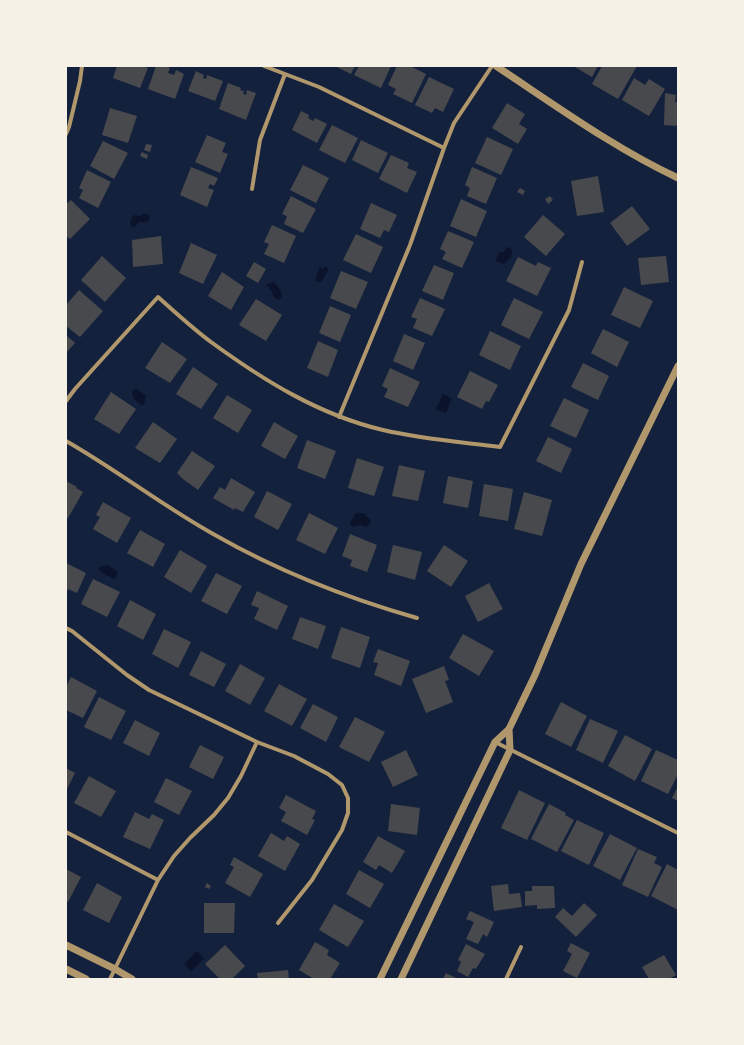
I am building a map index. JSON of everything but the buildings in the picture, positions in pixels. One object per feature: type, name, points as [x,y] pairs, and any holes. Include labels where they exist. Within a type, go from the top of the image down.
[{"type":"street","points":[[66,134],[78,89],[82,66]]},
{"type":"street","points":[[264,66],[319,87],[444,148]]},
{"type":"street","points":[[339,417],[410,245],[454,123],[492,66]]},
{"type":"street","points":[[496,66],[625,149],[678,178]]},
{"type":"street","points":[[252,189],[260,140],[285,74]]},
{"type":"street","points":[[66,401],[75,389],[158,297],[210,341],[255,373],[300,400],[339,417],[382,430],[422,438],[500,447],[570,310],[582,262]]},
{"type":"street","points":[[380,979],[495,742],[509,729],[535,675],[581,564],[678,366]]},
{"type":"street","points":[[66,441],[215,535],[268,562],[322,586],[364,602],[417,618]]},
{"type":"street","points":[[66,628],[149,690],[257,742],[294,756],[328,774],[342,785],[348,798],[348,813],[342,830],[312,880],[278,923]]},
{"type":"street","points":[[401,979],[510,750],[509,729]]},
{"type":"street","points":[[110,979],[158,880],[174,856],[214,815],[228,798],[241,776],[257,742]]},
{"type":"street","points":[[495,742],[678,833]]},
{"type":"street","points":[[66,832],[158,880]]},
{"type":"street","points":[[66,945],[132,979]]},
{"type":"street","points":[[506,979],[521,946]]},
{"type":"street","points":[[66,969],[86,979]]},
{"type":"water","points":[[148,214],[150,217],[148,222],[139,222],[135,227],[132,227],[130,224],[132,217],[134,215],[140,216]]},
{"type":"water","points":[[510,247],[512,251],[511,258],[504,264],[496,261],[500,252],[504,252],[506,248]]},
{"type":"water","points":[[325,266],[329,270],[322,281],[318,282],[315,279],[320,267],[323,269]]},
{"type":"water","points":[[274,282],[281,291],[282,298],[278,300],[274,297],[266,284]]},
{"type":"water","points":[[136,389],[147,396],[142,406],[133,398],[132,391]]},
{"type":"water","points":[[443,394],[452,398],[446,413],[436,409]]},
{"type":"water","points":[[356,513],[364,513],[371,520],[370,524],[366,527],[361,525],[354,527],[351,525],[350,523]]},
{"type":"water","points":[[106,564],[118,572],[116,578],[113,579],[100,571],[99,569],[101,566],[105,567]]},
{"type":"water","points":[[197,951],[204,959],[191,972],[184,964]]}]
